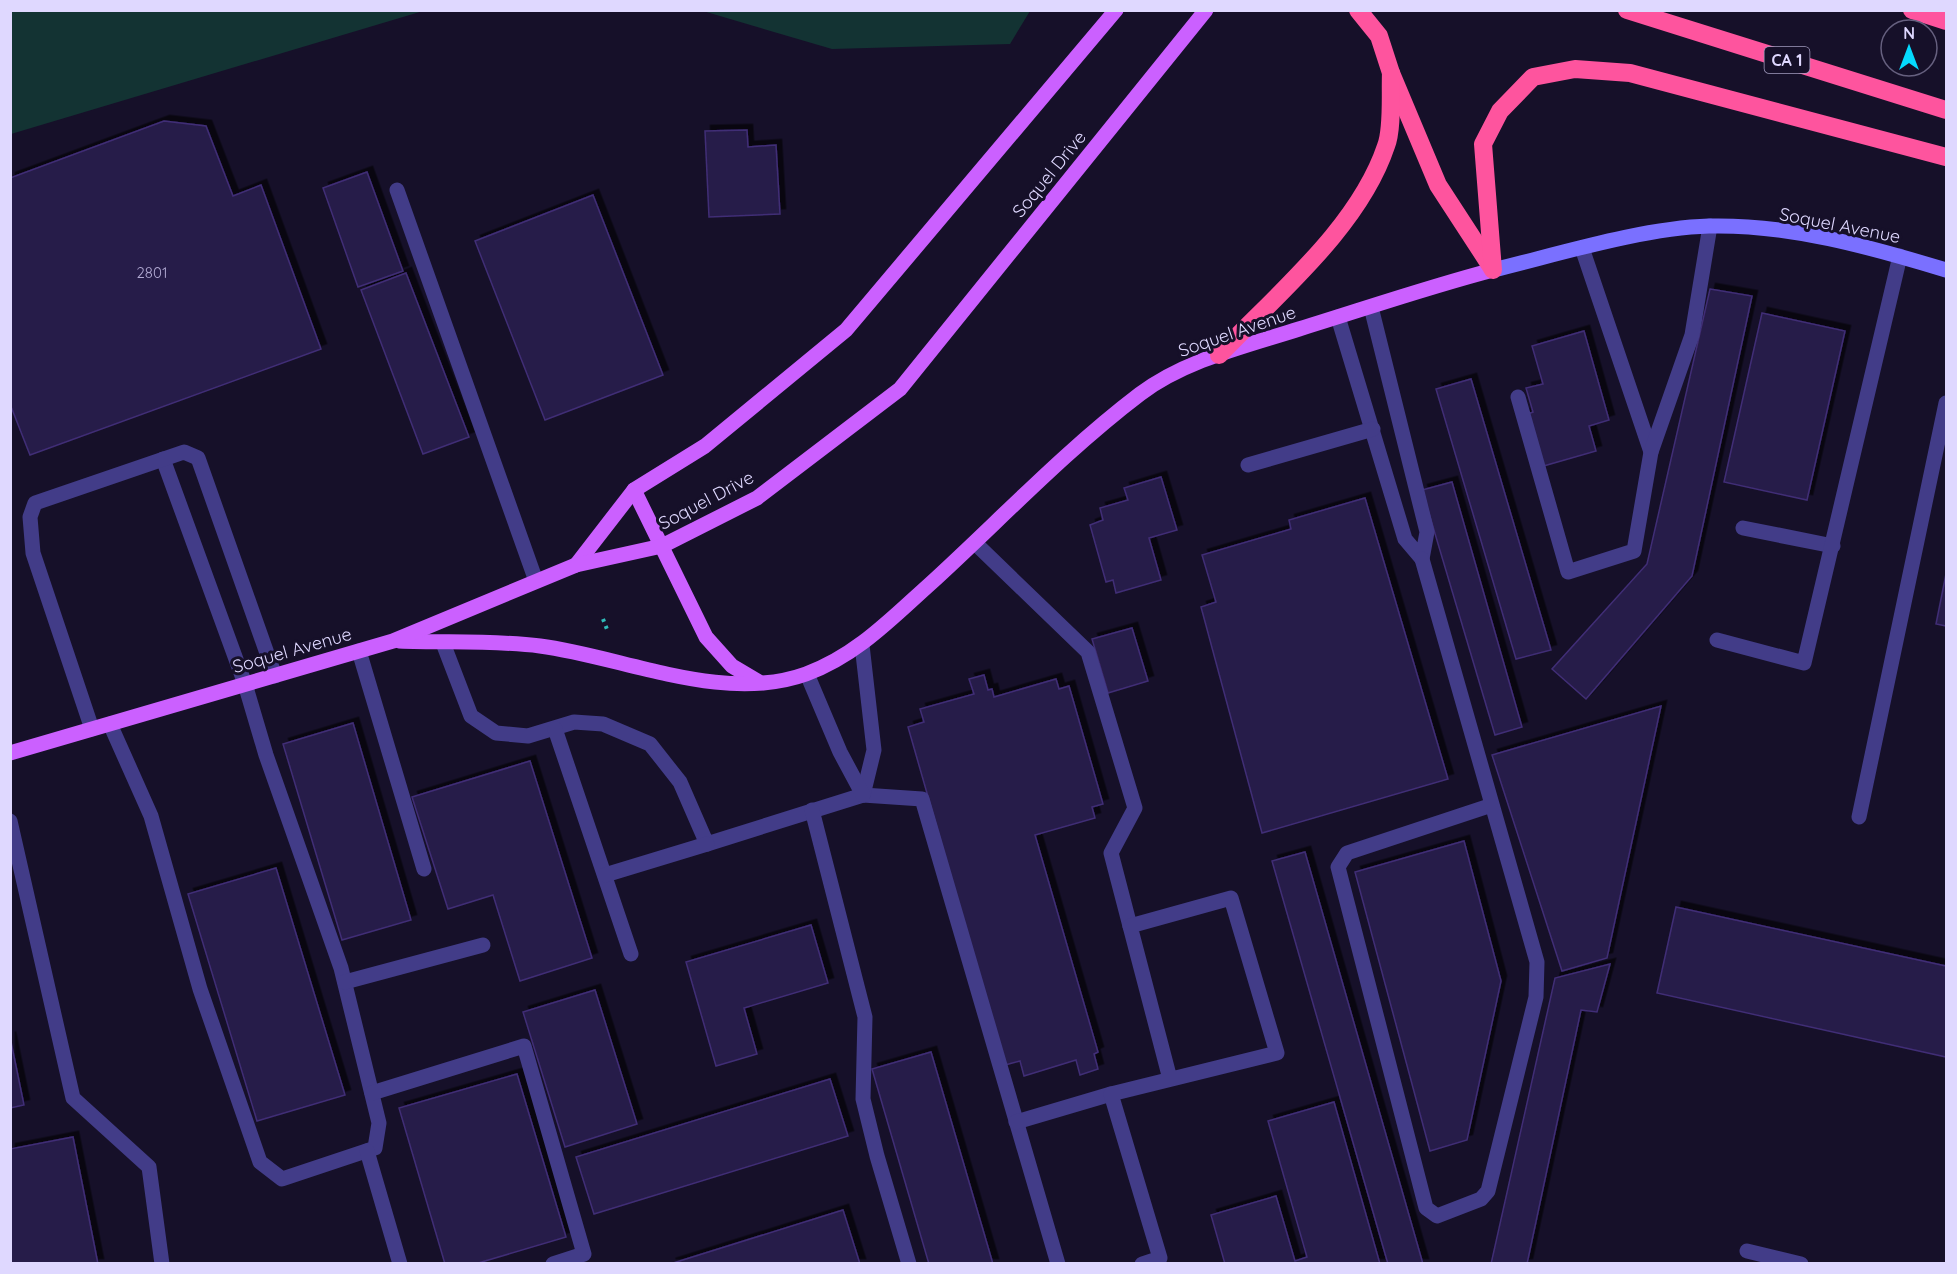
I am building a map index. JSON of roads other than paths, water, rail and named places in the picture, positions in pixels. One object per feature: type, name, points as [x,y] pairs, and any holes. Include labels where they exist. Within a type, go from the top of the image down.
[{"type":"highway","points":[[1359,10],[1379,36],[1391,73],[1438,185],[1493,270]]},
{"type":"highway","name":"CA 1","points":[[1627,10],[1947,110]]},
{"type":"highway","points":[[1912,10],[1947,21]]},
{"type":"highway","points":[[1493,270],[1483,144],[1500,111],[1533,77],[1575,69],[1630,73],[1947,157]]},
{"type":"highway","points":[[1219,355],[1317,253],[1362,198],[1387,144],[1391,73]]},
{"type":"main road","name":"Soquel Drive","points":[[576,565],[662,546],[757,498],[900,389],[1206,10]]},
{"type":"main road","points":[[576,565],[634,490],[705,446],[846,330],[1115,11]]},
{"type":"main road","name":"Soquel Avenue","points":[[393,641],[538,645],[591,654],[688,679],[761,684],[807,674],[862,645],[975,543],[1080,443],[1142,392],[1178,372],[1219,355],[1493,270],[1581,248],[1674,229],[1710,226],[1795,232],[1900,256],[1947,270]]},
{"type":"main road","points":[[634,490],[706,637],[732,666],[761,684]]},
{"type":"main road","name":"Soquel Avenue","points":[[10,753],[393,641],[576,565]]},
{"type":"street","points":[[397,190],[536,581]]},
{"type":"street","points":[[1518,396],[1568,572],[1634,551],[1651,452],[1692,335],[1710,226]]},
{"type":"street","points":[[1581,248],[1651,452]]},
{"type":"street","points":[[1717,640],[1804,663],[1900,256]]},
{"type":"street","points":[[1371,307],[1427,532],[1422,559]]},
{"type":"street","points":[[1338,317],[1405,539],[1422,559],[1537,962],[1536,997],[1488,1191],[1481,1199],[1437,1216],[1426,1208],[1338,867],[1347,854],[1492,805]]},
{"type":"street","points":[[1859,817],[1947,403]]},
{"type":"street","points":[[1248,465],[1373,429]]},
{"type":"street","points":[[92,729],[33,553],[30,517],[34,503],[184,452],[198,458],[275,676]]},
{"type":"street","points":[[110,724],[151,816],[200,989],[260,1162],[282,1179],[375,1148],[379,1124],[345,982],[266,755],[245,684],[163,459]]},
{"type":"street","points":[[1743,528],[1833,546]]},
{"type":"street","points":[[975,543],[1088,652],[1135,808],[1111,854],[1170,1079]]},
{"type":"street","points":[[443,643],[471,716],[496,733],[528,736],[574,722],[603,724],[650,744],[680,782],[707,844]]},
{"type":"street","points":[[862,645],[874,750],[862,795]]},
{"type":"street","points":[[359,651],[424,869]]},
{"type":"street","points":[[807,674],[840,752],[862,795]]},
{"type":"street","points":[[555,729],[631,954]]},
{"type":"street","points":[[605,875],[862,795],[922,799],[1058,1263]]},
{"type":"street","points":[[812,810],[865,1017],[863,1099],[909,1263]]},
{"type":"street","points":[[10,821],[74,1098],[149,1167],[162,1263]]},
{"type":"street","points":[[1016,1122],[1111,1094],[1277,1053],[1231,898],[1130,926]]},
{"type":"street","points":[[345,982],[483,945]]},
{"type":"street","points":[[372,1093],[524,1046],[584,1254],[553,1263]]},
{"type":"street","points":[[1111,1094],[1160,1258],[1142,1263]]},
{"type":"street","points":[[367,1151],[400,1263]]},
{"type":"street","points":[[1747,1251],[1801,1263]]}]
